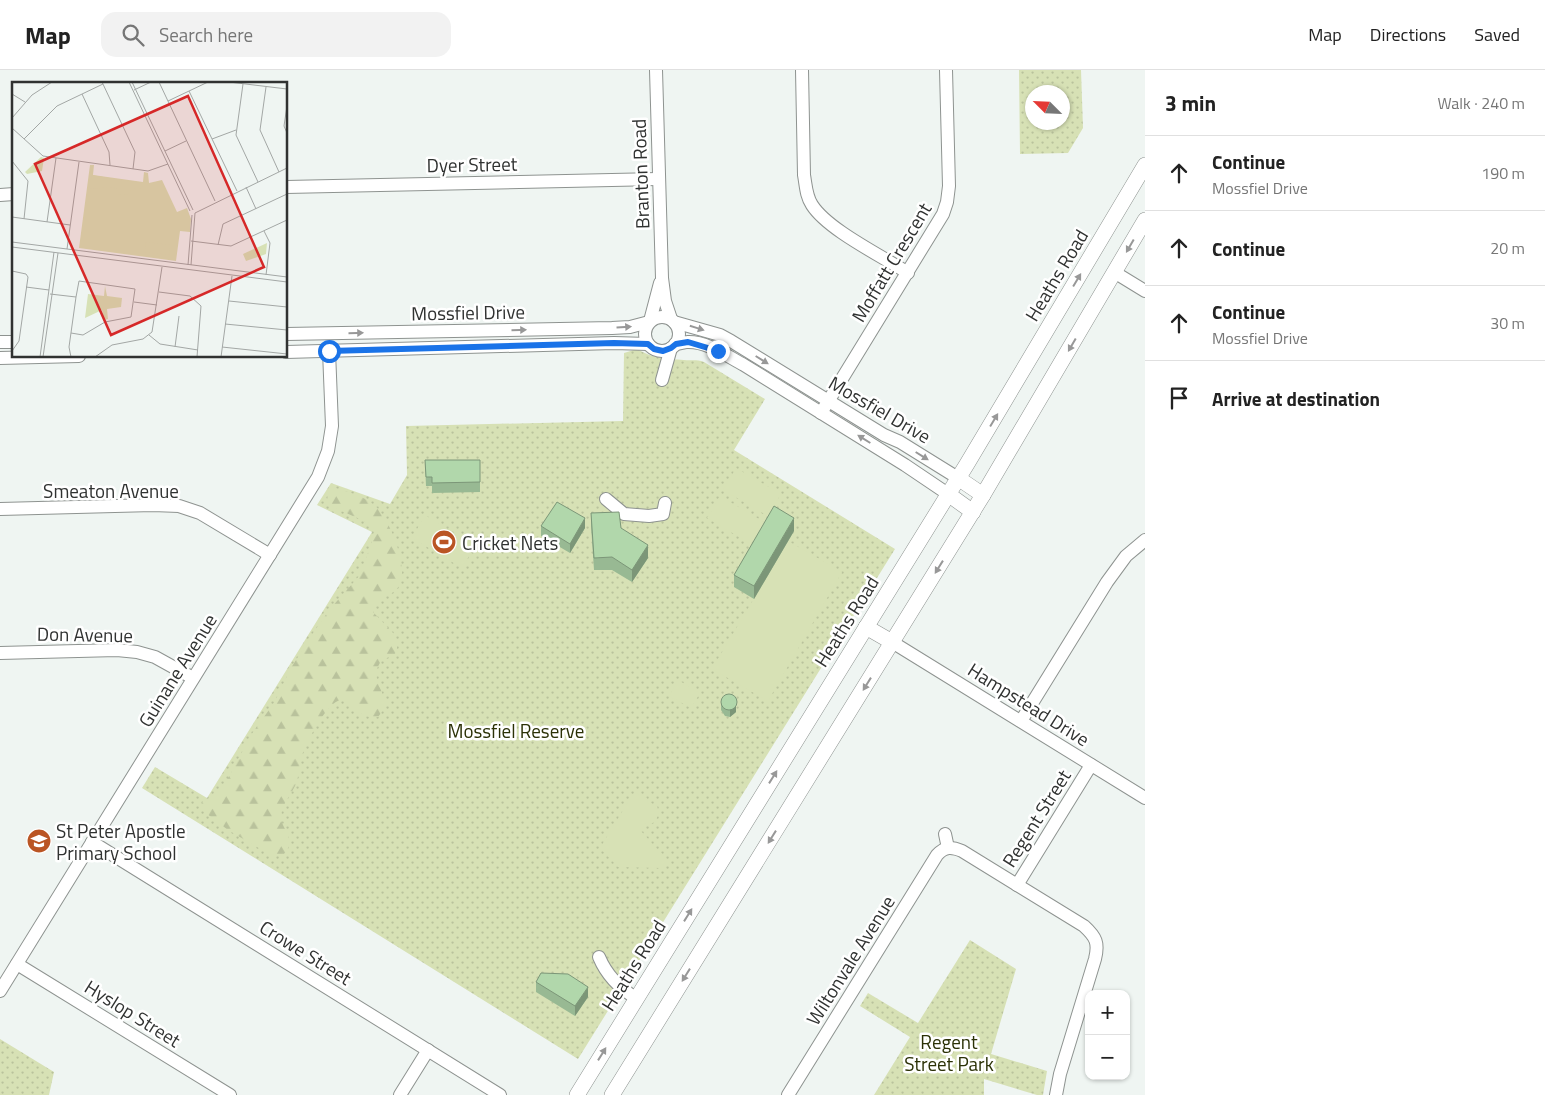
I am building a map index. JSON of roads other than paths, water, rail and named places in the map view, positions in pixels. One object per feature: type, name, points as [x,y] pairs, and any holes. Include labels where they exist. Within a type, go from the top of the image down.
[{"type":"main road","name":"Heaths Road","points":[[577,1095],[958,478],[1145,165]]},
{"type":"main road","points":[[612,1095],[984,495],[1145,220]]},
{"type":"main road","points":[[958,478],[984,495]]},
{"type":"main road","points":[[948,494],[973,512]]},
{"type":"main road","points":[[866,627],[892,642]]},
{"type":"street","name":"Branton Road","points":[[656,70],[662,278],[665,301],[672,320]]},
{"type":"street","points":[[802,70],[804,175],[806,192],[812,204],[822,217],[834,227],[908,273]]},
{"type":"street","name":"Moffatt Crescent","points":[[821,413],[943,214],[947,202],[948,186],[946,70]]},
{"type":"street","name":"Dyer Street","points":[[288,187],[658,178]]},
{"type":"street","points":[[1114,272],[1145,291]]},
{"type":"street","name":"Branton Road","points":[[650,322],[662,278]]},
{"type":"street","points":[[660,317],[672,320],[679,330],[679,335],[673,346],[662,380],[645,333],[650,322],[660,317]]},
{"type":"street","name":"Mossfiel Drive","points":[[672,320],[726,338],[884,436],[900,442],[958,478]]},
{"type":"street","name":"Mossfiel Drive","points":[[288,334],[612,328],[631,327],[650,322]]},
{"type":"street","name":"Mossfiel Drive","points":[[673,346],[688,342],[718,351],[744,365],[905,465],[948,494]]},
{"type":"street","name":"Mossfiel Drive","points":[[288,352],[614,343],[651,346]]},
{"type":"street","points":[[651,346],[663,351],[673,346]]},
{"type":"street","name":"Guinane Avenue","points":[[0,991],[318,477],[328,451],[332,426],[329,351]]},
{"type":"street","points":[[606,499],[624,514],[649,516],[664,514],[665,503]]},
{"type":"street","name":"Smeaton Avenue","points":[[0,509],[179,506],[200,513],[270,556]]},
{"type":"street","points":[[1021,721],[1107,582],[1126,556],[1145,540]]},
{"type":"street","name":"Hampstead Drive","points":[[892,642],[1145,798]]},
{"type":"street","name":"Don Avenue","points":[[0,653],[117,650],[137,652],[155,657],[194,678]]},
{"type":"street","name":"Regent Street","points":[[1056,1095],[1060,1074],[1100,937],[1017,885],[1091,765]]},
{"type":"street","points":[[945,834],[948,848],[962,851],[1017,885]]},
{"type":"street","name":"Crowe Street","points":[[92,842],[500,1095]]},
{"type":"street","name":"Wiltonvale Avenue","points":[[788,1095],[937,855],[941,850],[948,848]]},
{"type":"street","points":[[599,957],[610,977],[623,990],[636,998]]},
{"type":"street","name":"Hyslop Street","points":[[17,964],[230,1095]]},
{"type":"street","points":[[400,1095],[428,1050]]},
{"type":"place","name":"Cricket Nets","points":[[444,542]]},
{"type":"place","name":"St Peter Apostle Primary School","points":[[39,841]]},
{"type":"park label","name":"Mossfiel Reserve","points":[[516,730]]},
{"type":"park label","name":"Regent Street Park","points":[[949,1052]]}]
